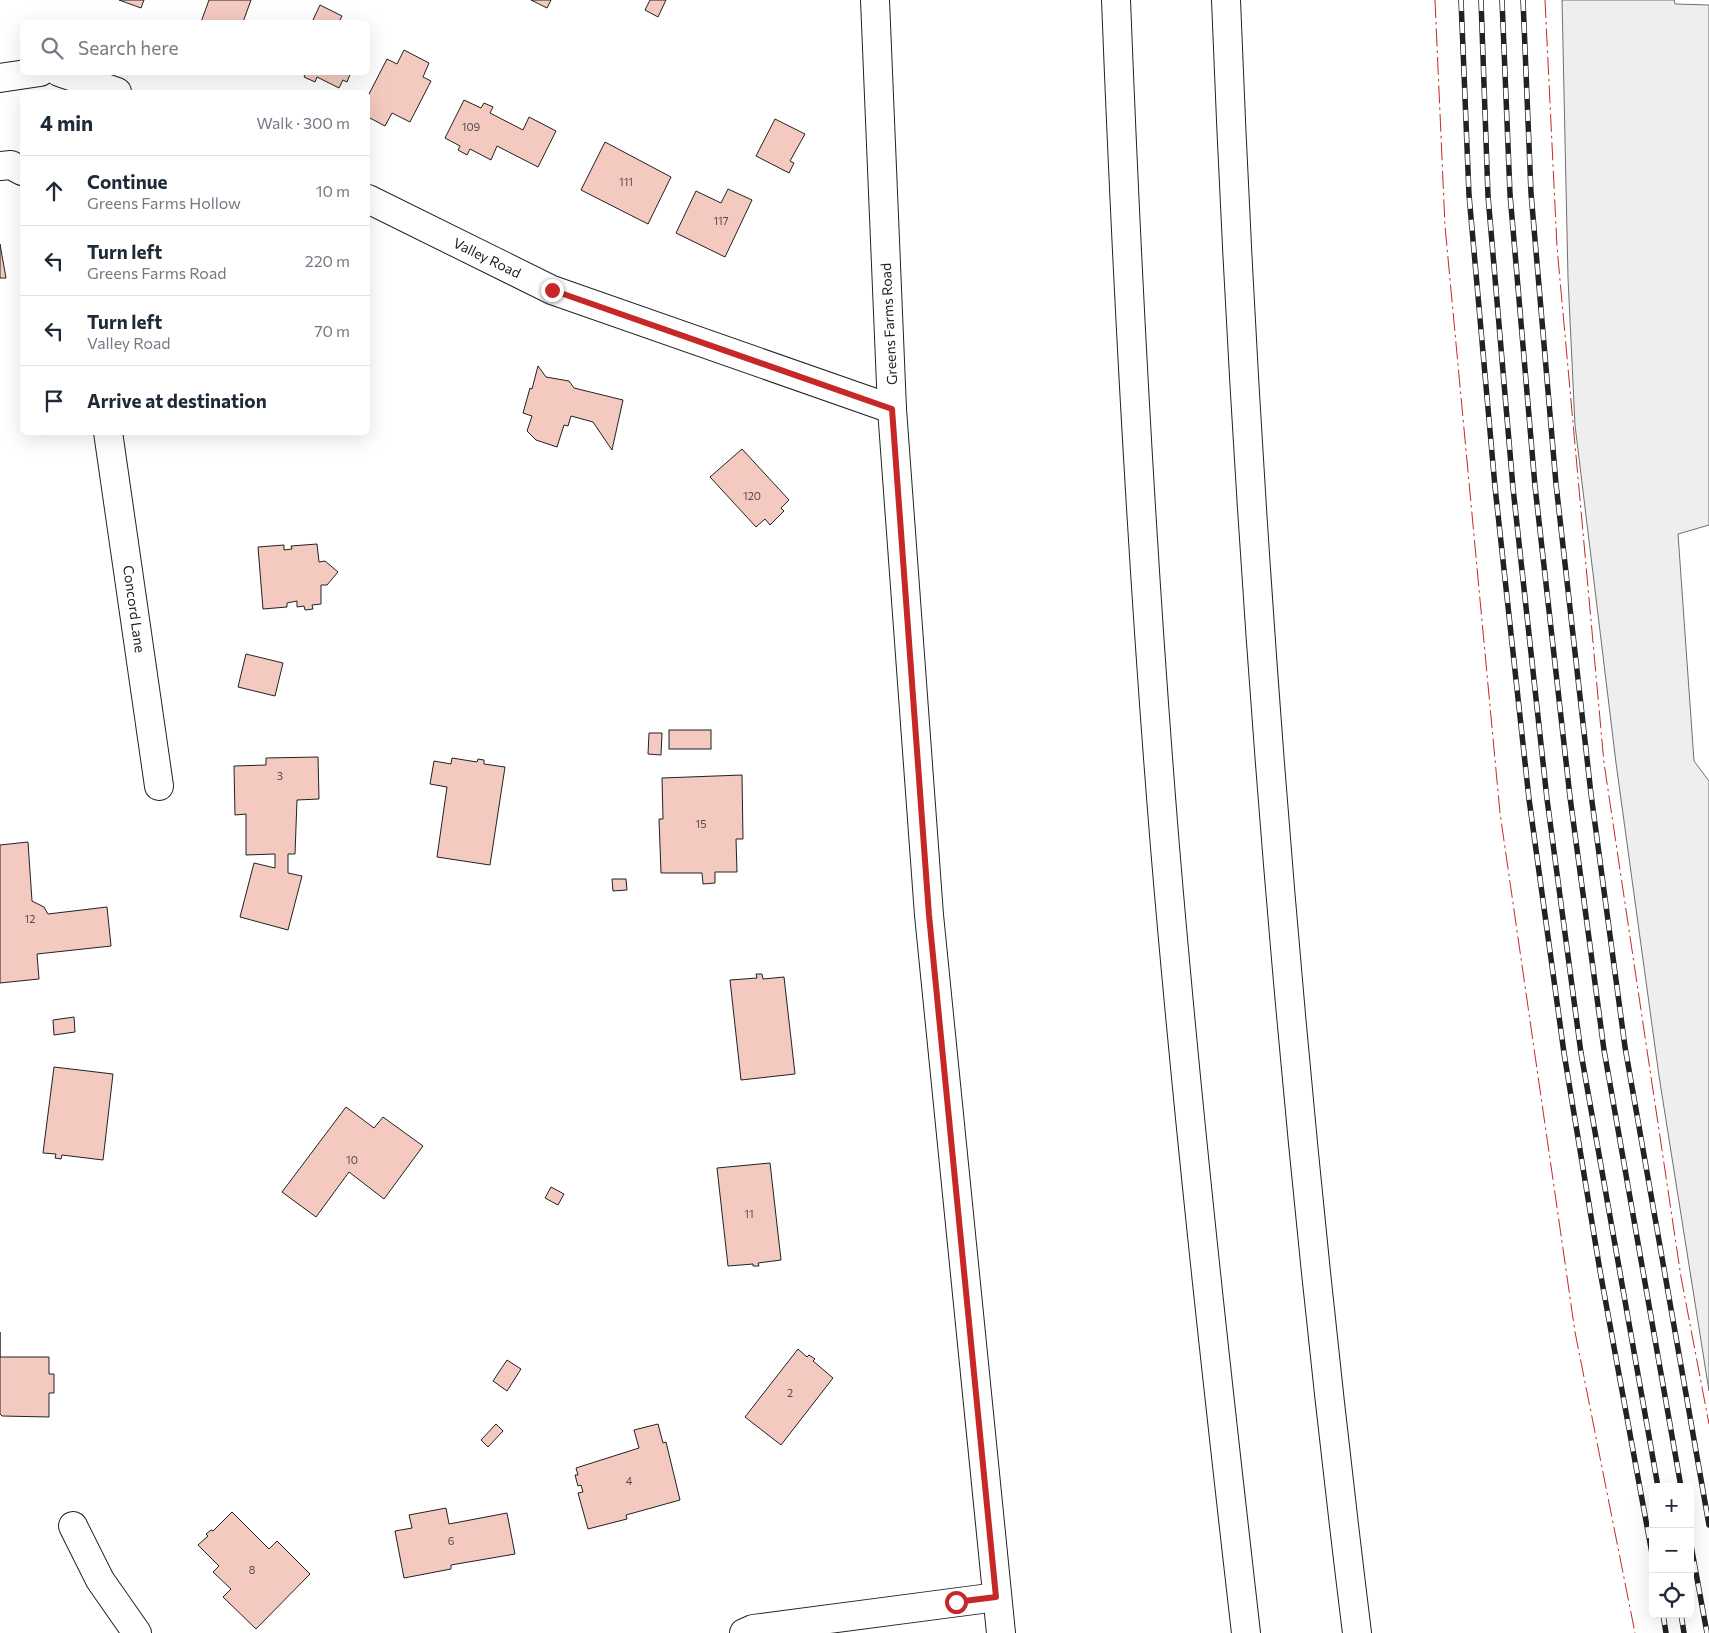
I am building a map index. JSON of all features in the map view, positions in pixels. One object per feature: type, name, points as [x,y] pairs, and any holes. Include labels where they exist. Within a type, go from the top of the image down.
[{"type":"main road","name":"Greens Farms Road","points":[[874,0],[892,409],[929,915],[1001,1633]]},
{"type":"main road","points":[[1116,0],[1137,442],[1165,842],[1203,1246],[1246,1633]]},
{"type":"main road","points":[[1226,0],[1239,289],[1265,701],[1310,1216],[1357,1633]]},
{"type":"main road","points":[[0,78],[20,75]]},
{"type":"main road","points":[[68,75],[112,90]]},
{"type":"main road","points":[[0,166],[12,165],[20,170]]},
{"type":"main road","name":"Valley Road","points":[[370,200],[552,290],[892,409]]},
{"type":"main road","name":"Concord Lane","points":[[108,435],[159,786]]},
{"type":"main road","points":[[73,1526],[100,1580],[137,1633]]},
{"type":"main road","points":[[744,1633],[753,1629],[996,1597]]},
{"type":"shaded area","points":[[1562,0],[1674,0],[1675,4],[1709,5],[1709,525],[1678,534],[1694,761],[1709,781],[1709,1391],[1659,1076],[1616,763],[1575,425],[1568,278]]},
{"type":"building","points":[[119,0],[144,0],[141,8]]},
{"type":"building","points":[[209,0],[251,0],[244,20],[202,20]]},
{"type":"building","points":[[531,0],[551,0],[547,8]]},
{"type":"building","points":[[650,0],[666,0],[658,17],[645,10]]},
{"type":"building","points":[[320,5],[342,16],[340,20],[313,20]]},
{"type":"building","points":[[404,50],[429,63],[423,77],[431,81],[410,122],[392,113],[385,126],[370,118],[370,92],[387,59],[397,64]]},
{"type":"building","points":[[305,75],[350,75],[347,82],[343,80],[339,88],[317,77],[315,82],[304,77]]},
{"type":"building","points":[[464,100],[481,108],[484,103],[493,107],[490,113],[523,130],[529,117],[556,131],[538,167],[497,146],[491,160],[470,149],[467,155],[458,150],[460,146],[445,138]]},
{"type":"building","points":[[775,119],[805,134],[790,161],[794,163],[789,173],[756,156]]},
{"type":"building","points":[[605,142],[671,177],[648,224],[581,190]]},
{"type":"building","points":[[728,189],[752,200],[725,257],[676,233],[696,191],[721,203]]},
{"type":"building","points":[[0,244],[6,278],[0,278]]},
{"type":"building","points":[[538,366],[546,377],[569,381],[574,388],[623,400],[612,450],[593,422],[571,416],[568,426],[564,425],[557,447],[536,440],[527,431],[532,416],[523,413]]},
{"type":"building","points":[[742,449],[789,500],[781,508],[784,511],[770,525],[765,519],[756,527],[710,477]]},
{"type":"building","points":[[317,544],[319,562],[325,561],[338,572],[327,585],[321,585],[321,604],[312,605],[313,609],[305,610],[304,606],[297,607],[297,601],[287,603],[287,607],[263,609],[258,547],[284,545],[284,550],[292,549],[291,546]]},
{"type":"building","points":[[246,654],[283,663],[275,696],[238,687]]},
{"type":"building","points":[[669,730],[711,730],[711,749],[669,749]]},
{"type":"building","points":[[649,733],[662,733],[661,755],[648,754]]},
{"type":"building","points":[[318,757],[319,799],[297,800],[295,854],[288,854],[288,873],[302,876],[288,930],[240,917],[254,863],[275,868],[275,854],[246,855],[246,814],[235,815],[234,766],[266,765],[266,758]]},
{"type":"building","points":[[452,758],[477,762],[478,759],[484,760],[484,764],[505,767],[490,865],[437,857],[447,787],[430,784],[434,761],[451,764]]},
{"type":"building","points":[[742,775],[743,839],[736,839],[737,872],[715,872],[715,883],[703,884],[702,873],[661,873],[659,819],[663,819],[662,778]]},
{"type":"building","points":[[28,842],[32,901],[44,907],[48,914],[107,907],[111,946],[37,954],[39,979],[0,983],[0,845]]},
{"type":"building","points":[[612,879],[626,879],[627,890],[613,891]]},
{"type":"building","points":[[756,974],[762,974],[763,979],[784,977],[795,1074],[741,1080],[730,980],[757,978]]},
{"type":"building","points":[[74,1017],[75,1032],[54,1035],[53,1020]]},
{"type":"building","points":[[54,1067],[113,1074],[103,1160],[62,1155],[61,1159],[55,1158],[56,1154],[43,1153]]},
{"type":"building","points":[[346,1107],[374,1128],[383,1117],[423,1146],[384,1199],[349,1172],[316,1217],[282,1192]]},
{"type":"building","points":[[770,1163],[781,1260],[758,1263],[759,1266],[753,1266],[753,1264],[728,1266],[717,1168]]},
{"type":"building","points":[[551,1187],[564,1194],[558,1205],[545,1198]]},
{"type":"building","points":[[798,1349],[807,1357],[809,1355],[815,1359],[813,1361],[833,1378],[781,1445],[745,1417]]},
{"type":"building","points":[[0,1357],[49,1357],[49,1374],[54,1374],[54,1393],[49,1393],[49,1417],[2,1416],[0,1414]]},
{"type":"building","points":[[507,1360],[521,1369],[507,1391],[493,1381]]},
{"type":"building","points":[[496,1424],[503,1431],[488,1447],[481,1440]]},
{"type":"building","points":[[658,1424],[663,1443],[666,1442],[680,1500],[626,1515],[627,1519],[588,1529],[578,1493],[583,1492],[581,1485],[578,1486],[575,1475],[578,1475],[576,1468],[639,1448],[634,1430]]},
{"type":"building","points":[[446,1508],[449,1524],[507,1513],[515,1554],[451,1565],[451,1569],[404,1578],[395,1531],[412,1528],[409,1515]]},
{"type":"building","points":[[232,1512],[269,1549],[277,1541],[310,1574],[256,1629],[223,1597],[231,1589],[213,1572],[219,1566],[198,1545],[208,1536],[206,1534],[211,1530],[213,1531]]},
{"type":"railway","points":[[1461,0],[1469,195],[1495,487],[1529,799],[1564,1053],[1600,1271],[1649,1537]]},
{"type":"railway","points":[[1481,0],[1488,196],[1513,488],[1547,799],[1581,1053],[1657,1483]]},
{"type":"railway","points":[[1502,0],[1510,194],[1535,486],[1570,797],[1604,1050],[1680,1483]]},
{"type":"railway","points":[[1523,0],[1531,193],[1556,484],[1591,794],[1625,1047],[1709,1525]]},
{"type":"railway","points":[[1694,1562],[1707,1633]]},
{"type":"railway","points":[[1664,1618],[1666,1633]]},
{"type":"railway","points":[[1682,1618],[1684,1633]]},
{"type":"power","points":[[1435,0],[1445,226],[1500,813],[1575,1332],[1635,1633]]},
{"type":"power","points":[[1545,0],[1557,247],[1604,763],[1681,1277],[1709,1424]]},
{"type":"route","points":[[552,290],[892,409],[929,915],[996,1597],[956,1602]]}]
